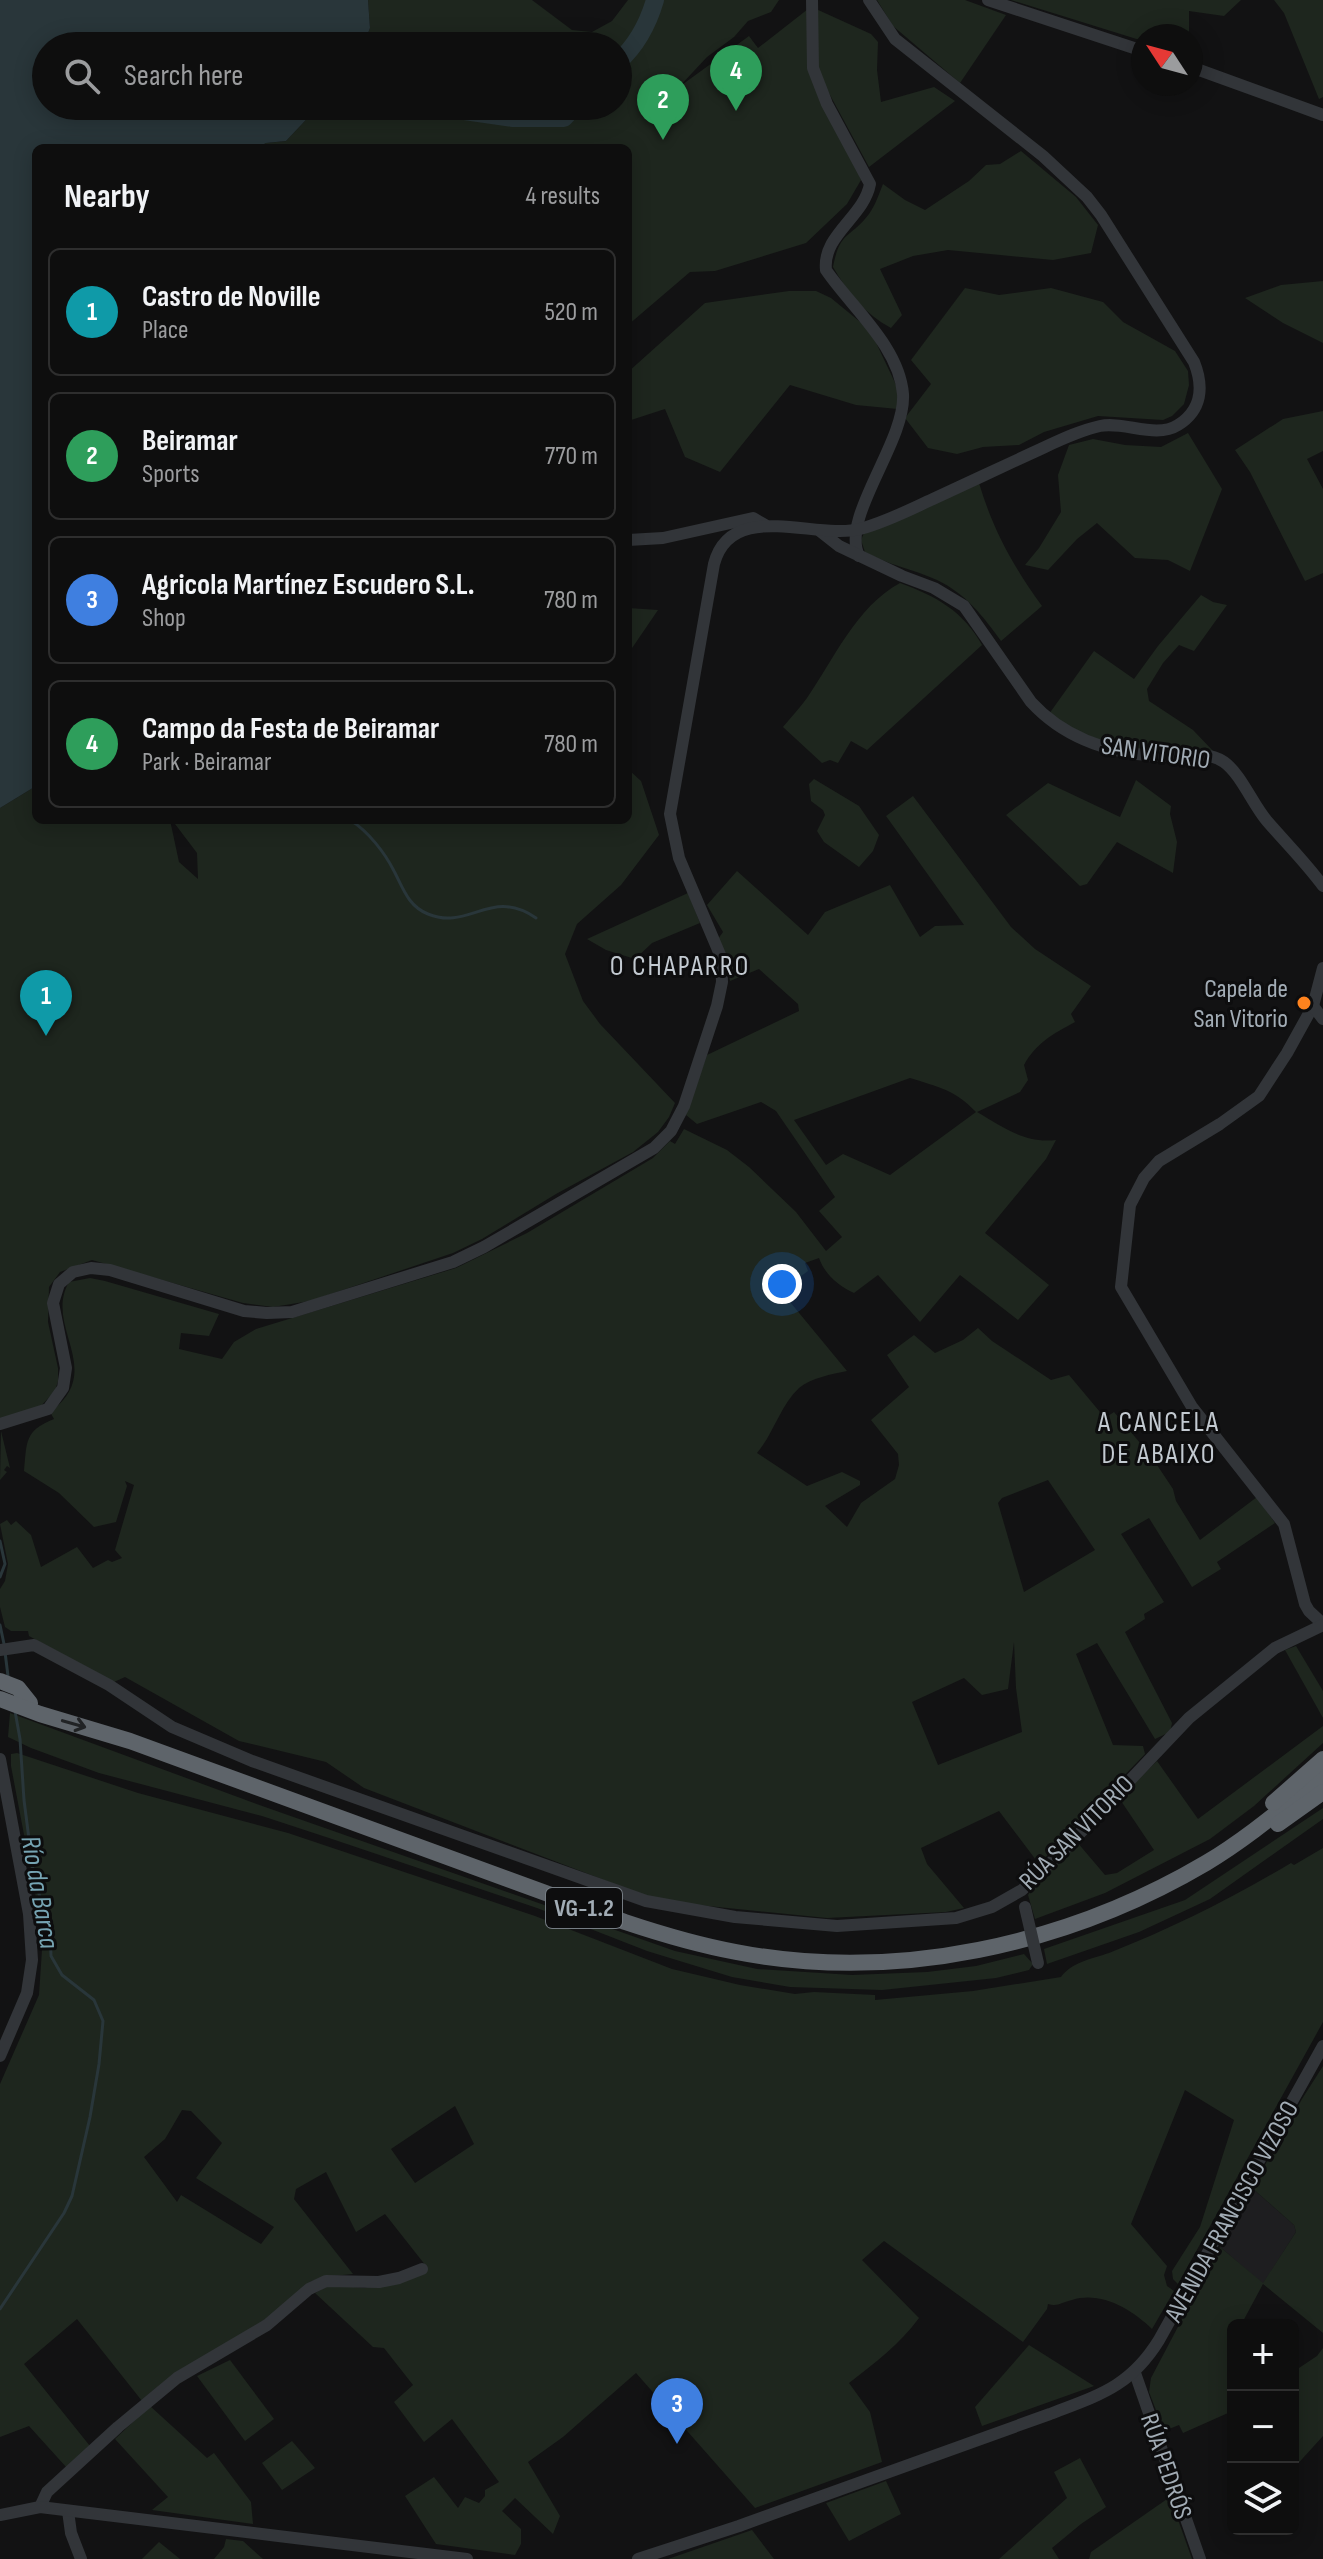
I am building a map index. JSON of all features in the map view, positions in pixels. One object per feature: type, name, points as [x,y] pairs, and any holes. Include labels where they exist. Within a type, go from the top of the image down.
[{"type":"highway","points":[[0,1681],[18,1688],[25,1705]]},
{"type":"highway","points":[[0,1699],[25,1705]]},
{"type":"highway","name":"VG-1.2","points":[[25,1705],[625,1922],[738,1953],[834,1962],[908,1959],[996,1946],[1092,1917],[1149,1893],[1208,1862],[1261,1826],[1323,1776]]},
{"type":"highway","points":[[1092,1917],[1216,1847],[1248,1824],[1323,1759]]},
{"type":"highway","points":[[1208,1862],[1228,1859],[1323,1792]]},
{"type":"street","points":[[812,0],[813,68],[827,104],[870,184],[860,210],[829,246],[826,270],[882,343],[894,365],[903,393],[892,440],[854,530],[854,547],[859,556]]},
{"type":"street","points":[[0,1424],[48,1409],[63,1388],[66,1368],[53,1303],[59,1284],[73,1272],[102,1269],[244,1311],[292,1312],[453,1262],[646,1153],[671,1131],[690,1090],[722,982],[721,957],[679,858],[670,814],[714,564],[723,545],[739,532],[765,525],[820,531],[854,530],[878,524],[1093,428],[1104,425],[1161,430],[1174,428],[1192,414],[1201,396],[1194,362],[1094,205],[1050,162],[895,39],[869,0]]},
{"type":"street","points":[[988,0],[1131,47]]},
{"type":"street","points":[[1203,71],[1323,115]]},
{"type":"street","points":[[632,540],[663,538],[753,518],[765,525]]},
{"type":"street","points":[[712,529],[723,545]]},
{"type":"street","name":"SAN VITORIO","points":[[820,531],[839,546],[934,588],[964,606],[1031,702],[1044,716],[1070,734],[1100,745],[1140,753],[1164,756],[1198,754],[1223,762],[1266,820],[1292,846],[1323,886]]},
{"type":"street","name":"RÚA SAN VITORIO","points":[[0,1650],[34,1645],[109,1685],[172,1727],[252,1761],[646,1901],[735,1917],[837,1926],[956,1918],[992,1907],[1022,1890],[1063,1851],[1189,1718],[1275,1648],[1323,1624],[1305,1604],[1284,1524],[1192,1407],[1121,1287],[1130,1205],[1144,1178],[1159,1161],[1259,1096],[1313,1006],[1323,968]]},
{"type":"street","points":[[1313,1006],[1323,1019]]},
{"type":"street","points":[[0,1759],[29,1914],[32,1960],[27,1993],[0,2056]]},
{"type":"street","points":[[1022,1890],[1039,1968]]},
{"type":"street","name":"AVENIDA FRANCISCO VIZOSO","points":[[1135,2373],[1159,2340],[1323,2046]]},
{"type":"street","points":[[40,2507],[47,2492],[177,2378],[267,2325],[309,2289],[326,2281],[379,2282],[422,2269]]},
{"type":"street","points":[[638,2559],[739,2526],[1050,2414],[1110,2390],[1135,2373]]},
{"type":"street","name":"RÚA PEDRÓS","points":[[1135,2373],[1200,2559]]},
{"type":"street","points":[[4,2515],[40,2507],[467,2559]]},
{"type":"street","points":[[68,2511],[71,2533],[81,2559]]},
{"type":"shaded area","points":[[0,0],[368,0],[368,32],[32,32],[32,120],[306,120],[286,141],[264,144],[32,144],[32,788],[0,808]]},
{"type":"shaded area","points":[[368,0],[532,0],[572,30],[592,32],[368,32]]},
{"type":"shaded area","points":[[628,0],[779,0],[771,12],[748,21],[679,87],[749,36],[758,48],[808,9],[807,35],[861,180],[847,204],[806,243],[715,271],[690,272],[632,322],[632,144],[264,144],[286,141],[306,120],[632,120],[632,32],[592,32],[612,21]]},
{"type":"shaded area","points":[[877,0],[965,0],[1006,15],[960,83],[893,26]]},
{"type":"shaded area","points":[[1011,0],[1241,0],[1224,16],[1189,11],[1189,24],[1131,24],[1131,37]]},
{"type":"shaded area","points":[[1274,0],[1323,0],[1323,97],[1319,99],[1284,13]]},
{"type":"shaded area","points":[[816,9],[871,34],[878,42],[881,102],[934,87],[955,101],[869,167],[817,65]]},
{"type":"shaded area","points":[[1021,151],[1076,197],[1098,225],[1091,253],[1053,260],[948,250],[913,256],[880,269],[902,315],[891,328],[858,302],[833,267],[842,241],[869,214],[883,184],[925,210],[969,181],[986,165],[1000,164]]},
{"type":"shaded area","points":[[1323,281],[1323,343],[1283,323],[1245,298],[1281,285]]},
{"type":"shaded area","points":[[965,288],[999,295],[1051,288],[1103,302],[1123,322],[1175,351],[1188,371],[1189,385],[1184,404],[1163,420],[1098,416],[1044,432],[1019,445],[983,447],[957,454],[928,448],[905,418],[931,384],[911,360]]},
{"type":"shaded area","points":[[789,291],[816,291],[831,298],[870,330],[908,410],[856,405],[790,385],[720,472],[685,457],[665,409],[632,420],[632,368],[705,303]]},
{"type":"shaded area","points":[[1323,411],[1323,451],[1307,459],[1323,489],[1323,573],[1305,581],[1250,472],[1235,450],[1283,419]]},
{"type":"shaded area","points":[[1188,433],[1222,489],[1190,571],[1168,560],[1135,558],[1097,523],[1048,570],[1025,565],[1061,512],[1058,475],[1069,445],[1093,439],[1161,447]]},
{"type":"shaded area","points":[[979,483],[1005,547],[1042,606],[1001,641],[980,614],[957,592],[937,580],[865,552],[861,540],[864,533]]},
{"type":"shaded area","points":[[900,583],[947,606],[966,623],[982,645],[867,750],[851,741],[838,763],[830,760],[822,763],[783,727],[807,698],[858,620],[884,593]]},
{"type":"shaded area","points":[[1201,595],[1227,605],[1194,651],[1179,645],[1147,689],[1149,701],[1193,730],[1214,752],[1143,749],[1113,744],[1082,736],[1049,714],[1094,651],[1134,679]]},
{"type":"shaded area","points":[[632,608],[658,610],[632,648]]},
{"type":"shaded area","points":[[632,773],[641,781],[659,835],[621,885],[577,924],[565,954],[583,1001],[600,1024],[675,1103],[658,1132],[633,1152],[482,1239],[453,1253],[310,1301],[273,1307],[243,1303],[92,1260],[60,1272],[49,1287],[48,1322],[58,1368],[55,1391],[40,1407],[0,1419],[0,808],[32,788],[32,824],[171,824],[179,862],[198,879],[197,853],[175,824],[632,824]]},
{"type":"shaded area","points":[[814,779],[859,806],[879,835],[873,851],[859,867],[824,842],[817,831],[825,815],[811,801],[809,784]]},
{"type":"shaded area","points":[[1136,780],[1171,806],[1177,842],[1173,873],[1117,842],[1087,884],[1080,886],[1006,815],[1048,783],[1120,817]]},
{"type":"shaded area","points":[[913,796],[1011,927],[1035,949],[1091,986],[1071,1014],[1075,1022],[1046,1040],[1029,1057],[1024,1065],[1028,1080],[1020,1092],[977,1112],[1024,1137],[1056,1140],[1046,1159],[985,1233],[1049,1285],[1018,1320],[960,1275],[920,1322],[878,1275],[854,1293],[833,1279],[819,1258],[805,1263],[808,1271],[781,1291],[847,1371],[816,1379],[799,1388],[757,1453],[807,1486],[842,1472],[860,1481],[860,1485],[825,1506],[847,1527],[861,1503],[895,1479],[899,1465],[898,1454],[871,1420],[909,1387],[887,1355],[914,1335],[935,1353],[963,1340],[978,1328],[992,1341],[1051,1380],[1069,1375],[1105,1418],[1114,1412],[1151,1456],[1200,1540],[1257,1497],[1275,1523],[1217,1562],[1221,1569],[1192,1587],[1149,1518],[1121,1534],[1164,1602],[1144,1614],[1145,1619],[1125,1632],[1172,1723],[1170,1732],[1155,1739],[1097,1643],[1076,1654],[1113,1745],[1143,1746],[1145,1754],[1039,1864],[999,1811],[921,1848],[927,1864],[964,1908],[946,1912],[827,1918],[659,1901],[364,1788],[326,1762],[239,1741],[125,1677],[114,1682],[29,1636],[28,1631],[11,1631],[5,1627],[0,1589],[8,1564],[0,1524],[7,1520],[11,1525],[16,1521],[31,1535],[41,1567],[77,1547],[93,1568],[108,1560],[112,1562],[122,1558],[115,1550],[134,1485],[125,1481],[127,1486],[116,1522],[94,1527],[59,1493],[24,1471],[32,1433],[54,1419],[50,1412],[66,1396],[73,1380],[74,1364],[63,1315],[63,1299],[69,1282],[90,1278],[105,1281],[219,1314],[209,1336],[181,1333],[179,1349],[222,1359],[234,1342],[256,1329],[456,1268],[527,1233],[653,1158],[670,1141],[675,1144],[684,1129],[727,1150],[749,1167],[796,1212],[826,1251],[842,1237],[819,1211],[835,1197],[776,1111],[761,1102],[697,1124],[686,1115],[707,1055],[799,1011],[798,1004],[759,969],[730,981],[726,958],[718,939],[723,932],[707,905],[737,871],[808,935],[825,912],[890,885],[920,937],[935,926],[964,925],[886,816]],"holes":[[[910,1078],[953,1094],[976,1112],[890,1175],[843,1154],[826,1165],[794,1120]],[[1048,1480],[1095,1550],[1024,1592],[998,1503],[1002,1498]],[[1014,1642],[1022,1732],[938,1765],[912,1702],[964,1678],[982,1695],[1008,1689]]]},
{"type":"shaded area","points":[[688,893],[700,923],[652,943],[635,959],[606,950],[587,939]]},
{"type":"shaded area","points":[[1,1431],[10,1468],[7,1466],[4,1470],[7,1472],[0,1480]]},
{"type":"shaded area","points":[[1296,1646],[1323,1691],[1323,1718],[1285,1650]]},
{"type":"shaded area","points":[[10,1713],[265,1807],[675,1951],[757,1969],[852,1975],[927,1972],[976,1966],[1024,1954],[1033,1964],[1029,1970],[996,1978],[882,1990],[790,1987],[732,1977],[647,1951],[537,1908],[262,1816],[99,1773],[8,1737]]},
{"type":"shaded area","points":[[1323,1726],[1323,1743],[1254,1806],[1210,1839],[1105,1893],[1035,1919],[1028,1895],[1077,1842],[1105,1875],[1117,1873],[1154,1850],[1119,1798],[1157,1761],[1198,1819]]},
{"type":"shaded area","points":[[17,1753],[138,1793],[288,1833],[535,1916],[672,1969],[795,1994],[875,1995],[875,2000],[973,1991],[1061,1977],[1076,1964],[1179,1923],[1323,1848],[1323,2022],[1178,2284],[1173,2279],[1172,2271],[1200,2227],[1234,2120],[1185,2090],[1131,2224],[1167,2266],[1164,2275],[1167,2286],[1174,2291],[1152,2329],[1115,2304],[1083,2298],[1057,2305],[1048,2304],[1023,2342],[884,2241],[862,2260],[919,2318],[895,2345],[849,2383],[870,2412],[882,2462],[755,2508],[636,2373],[563,2437],[528,2462],[560,2516],[553,2534],[515,2498],[502,2511],[521,2529],[521,2544],[515,2555],[436,2544],[405,2496],[434,2477],[458,2508],[465,2497],[479,2503],[485,2496],[485,2490],[499,2482],[452,2419],[424,2442],[394,2402],[413,2385],[384,2348],[373,2347],[315,2293],[330,2285],[365,2288],[426,2266],[385,2214],[356,2232],[326,2172],[296,2189],[294,2199],[353,2274],[323,2277],[310,2282],[262,2324],[142,2401],[77,2319],[24,2364],[90,2446],[67,2468],[29,2426],[0,2437],[0,2084],[39,1995],[43,1935],[11,1754]],"holes":[[[455,2106],[474,2144],[415,2183],[391,2149]],[[182,2110],[191,2111],[222,2143],[196,2178],[274,2227],[261,2244],[181,2195],[177,2202],[144,2157],[165,2139]]]},
{"type":"shaded area","points":[[1323,1808],[1323,1819],[1210,1899],[1139,1932],[1047,1964],[1044,1949],[1185,1900]]},
{"type":"shaded area","points":[[1323,2066],[1323,2333],[1263,2284],[1244,2319],[1227,2319],[1227,2413],[1183,2433],[1179,2425],[1164,2431],[1149,2392],[1151,2378],[1220,2247],[1263,2283],[1296,2232],[1294,2225],[1252,2188]]},
{"type":"shaded area","points":[[1252,2188],[1294,2225],[1296,2232],[1263,2284],[1220,2247]]},
{"type":"shaded area","points":[[1029,2345],[1094,2386],[982,2426],[975,2407]]},
{"type":"shaded area","points":[[1323,2348],[1323,2436],[1299,2462],[1299,2368]]},
{"type":"shaded area","points":[[230,2360],[274,2419],[245,2441],[197,2376]]},
{"type":"shaded area","points":[[150,2406],[207,2458],[214,2453],[251,2502],[253,2524],[152,2510],[168,2497],[115,2439]]},
{"type":"shaded area","points":[[292,2441],[315,2468],[282,2490],[262,2463]]},
{"type":"shaded area","points":[[1080,2458],[1106,2507],[1052,2548],[1059,2559],[999,2559],[1067,2498],[1054,2472]]},
{"type":"shaded area","points":[[886,2481],[901,2514],[849,2541],[826,2503]]},
{"type":"shaded area","points":[[1170,2497],[1192,2559],[1089,2559],[1091,2552]]},
{"type":"shaded area","points":[[752,2530],[774,2559],[668,2559]]},
{"type":"shaded area","points":[[226,2539],[243,2541],[263,2559],[214,2559],[224,2547]]},
{"type":"shaded area","points":[[159,2542],[180,2559],[142,2559]]},
{"type":"waterway","points":[[632,48],[655,0]]},
{"type":"waterway","points":[[355,824],[381,850],[407,896],[421,911],[443,918],[506,907],[536,918]]},
{"type":"waterway","name":"Río da Barca","points":[[0,1541],[5,1564],[0,1577]]},
{"type":"waterway","name":"Río da Barca","points":[[0,1625],[4,1644]]},
{"type":"waterway","name":"Río da Barca","points":[[5,1652],[8,1676]]},
{"type":"waterway","name":"Río da Barca","points":[[0,2309],[72,2196],[90,2117],[103,2021],[94,2000],[62,1975],[51,1956],[50,1929],[34,1878],[15,1711]]},
{"type":"place","name":"Campo da Festa de Beiramar","points":[[736,111]]},
{"type":"place","name":"Beiramar","points":[[663,140]]},
{"type":"place","name":"Capela de San Vitorio","points":[[1304,1003]]},
{"type":"place","name":"Castro de Noville","points":[[46,1036]]},
{"type":"place","name":"Agricola Martínez Escudero S.L.","points":[[677,2444]]},
{"type":"district","name":"O CHAPARRO","points":[[680,965]]},
{"type":"district","name":"A CANCELA DE ABAIXO","points":[[1159,1437]]}]
